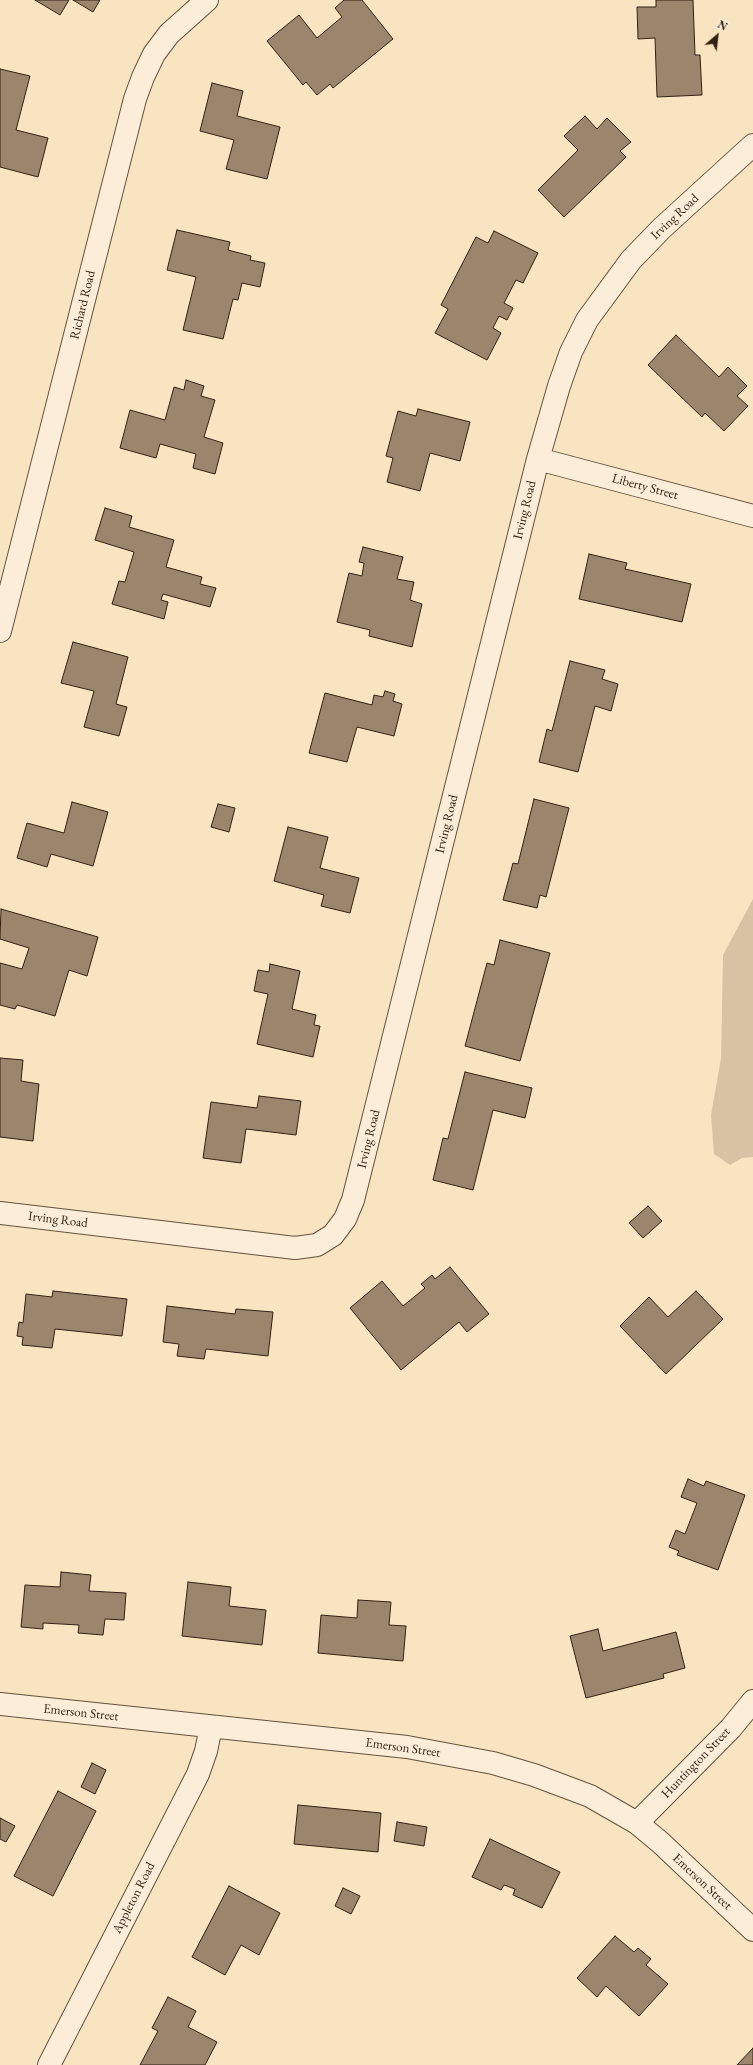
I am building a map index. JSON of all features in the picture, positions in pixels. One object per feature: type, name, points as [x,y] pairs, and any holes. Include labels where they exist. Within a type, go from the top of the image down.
[{"type":"street","name":"Richard Road","points":[[0,631],[135,99],[154,54],[169,34],[207,0]]},
{"type":"street","name":"Irving Road","points":[[0,1213],[295,1248],[317,1245],[333,1235],[345,1219],[353,1200],[538,459],[559,386],[571,352],[595,309],[631,260],[662,228],[753,146]]},
{"type":"street","name":"Liberty Street","points":[[538,459],[753,516]]},
{"type":"street","name":"Huntington Street","points":[[637,1823],[721,1738],[753,1701]]},
{"type":"street","name":"Emerson Street","points":[[0,1704],[407,1747],[493,1763],[577,1790],[637,1823],[661,1843],[753,1930]]},
{"type":"street","name":"Appleton Road","points":[[48,2065],[198,1774],[206,1751],[211,1727]]},
{"type":"shaded area","points":[[753,899],[753,1157],[742,1158],[730,1165],[714,1154],[711,1115],[721,1058],[723,955]]},
{"type":"building","points":[[35,0],[69,0],[60,15]]},
{"type":"building","points":[[73,0],[100,0],[93,12]]},
{"type":"building","points":[[344,0],[362,0],[393,39],[333,88],[330,84],[317,95],[306,82],[303,85],[267,41],[299,15],[317,38],[342,17],[335,8]]},
{"type":"building","points":[[656,0],[693,0],[695,55],[700,55],[702,95],[657,97],[655,38],[638,39],[637,7],[656,7]]},
{"type":"building","points":[[0,69],[30,76],[16,130],[48,138],[38,177],[0,167]]},
{"type":"building","points":[[212,83],[243,91],[237,116],[280,127],[267,179],[226,169],[234,140],[200,131]]},
{"type":"building","points":[[585,116],[597,129],[607,118],[631,142],[620,151],[626,157],[564,217],[538,190],[578,150],[564,136]]},
{"type":"building","points":[[177,230],[230,242],[228,250],[251,256],[250,260],[265,263],[260,287],[242,283],[238,300],[233,299],[223,339],[183,330],[196,277],[167,270]]},
{"type":"building","points":[[494,231],[538,253],[523,283],[516,280],[504,303],[513,308],[507,320],[499,316],[493,328],[501,333],[487,360],[435,333],[448,309],[441,305],[476,237],[488,243]]},
{"type":"building","points":[[676,335],[719,377],[728,367],[747,386],[737,396],[748,406],[724,431],[705,413],[702,417],[648,365]]},
{"type":"building","points":[[186,380],[204,386],[201,396],[215,400],[204,437],[223,443],[215,474],[193,468],[196,454],[160,444],[156,458],[120,448],[130,410],[165,420],[174,387],[184,390]]},
{"type":"building","points":[[418,409],[470,422],[460,461],[430,453],[420,491],[387,482],[393,458],[386,456],[398,411],[416,416]]},
{"type":"building","points":[[105,508],[132,516],[129,527],[174,540],[166,567],[202,577],[200,584],[216,588],[210,607],[163,594],[161,600],[168,602],[164,619],[112,604],[119,581],[125,582],[134,552],[95,540]]},
{"type":"building","points":[[363,547],[403,557],[397,579],[414,582],[410,600],[422,604],[412,647],[369,636],[370,630],[337,622],[349,573],[362,576],[364,563],[359,562]]},
{"type":"building","points":[[589,554],[627,563],[625,569],[691,584],[682,622],[579,599]]},
{"type":"building","points":[[73,642],[128,657],[116,704],[127,707],[119,736],[84,727],[94,691],[61,683]]},
{"type":"building","points":[[570,661],[605,670],[602,679],[618,684],[611,711],[595,706],[578,772],[539,762],[547,729],[552,731]]},
{"type":"building","points":[[385,691],[395,694],[393,701],[402,704],[394,736],[357,727],[347,762],[309,753],[325,693],[372,705],[374,695],[383,697]]},
{"type":"building","points":[[534,799],[569,808],[546,897],[540,895],[537,908],[503,900],[513,863],[518,864]]},
{"type":"building","points":[[72,802],[108,812],[93,866],[51,854],[47,867],[17,858],[27,823],[64,833]]},
{"type":"building","points":[[218,804],[235,808],[229,832],[211,827]]},
{"type":"building","points":[[288,827],[328,837],[320,868],[359,878],[350,913],[321,906],[324,895],[274,881]]},
{"type":"building","points":[[1,909],[98,937],[87,976],[69,970],[55,1016],[17,1005],[15,1009],[0,1005],[0,963],[22,969],[29,948],[0,939]]},
{"type":"building","points":[[500,940],[550,953],[520,1061],[465,1046],[487,963],[494,965]]},
{"type":"building","points":[[270,964],[300,971],[292,1009],[316,1015],[314,1025],[320,1026],[313,1057],[257,1044],[268,994],[254,991],[258,970],[269,972]]},
{"type":"building","points":[[0,1058],[23,1060],[21,1081],[39,1084],[33,1141],[0,1137]]},
{"type":"building","points":[[465,1072],[532,1088],[525,1118],[493,1110],[473,1190],[433,1180],[443,1138],[448,1139]]},
{"type":"building","points":[[259,1096],[301,1101],[296,1135],[246,1129],[241,1163],[203,1158],[211,1102],[257,1108]]},
{"type":"building","points":[[648,1206],[662,1221],[643,1238],[629,1223]]},
{"type":"building","points":[[450,1267],[489,1314],[467,1332],[459,1322],[401,1370],[350,1308],[382,1281],[403,1306],[425,1288],[421,1284],[432,1275],[435,1279]]},
{"type":"building","points":[[53,1291],[127,1299],[122,1336],[55,1329],[52,1348],[22,1345],[23,1337],[17,1336],[19,1322],[23,1323],[26,1294],[52,1297]]},
{"type":"building","points":[[696,1291],[723,1319],[666,1374],[620,1326],[649,1297],[668,1317]]},
{"type":"building","points":[[167,1306],[235,1314],[236,1309],[273,1312],[268,1356],[206,1349],[204,1359],[177,1356],[179,1344],[163,1342]]},
{"type":"building","points":[[688,1479],[704,1486],[706,1481],[745,1495],[718,1570],[677,1555],[679,1551],[669,1547],[676,1530],[685,1534],[697,1503],[681,1497]]},
{"type":"building","points":[[61,1572],[91,1575],[89,1591],[126,1593],[124,1620],[105,1619],[103,1635],[78,1633],[79,1625],[43,1623],[43,1629],[21,1627],[25,1585],[60,1587]]},
{"type":"building","points":[[188,1582],[231,1587],[229,1606],[266,1610],[262,1645],[182,1636]]},
{"type":"building","points":[[358,1600],[391,1602],[389,1625],[406,1626],[403,1661],[318,1653],[321,1615],[357,1618]]},
{"type":"building","points":[[598,1629],[603,1651],[676,1632],[685,1668],[663,1674],[664,1678],[586,1698],[570,1636]]},
{"type":"building","points":[[92,1763],[106,1770],[95,1794],[81,1787]]},
{"type":"building","points":[[58,1791],[96,1811],[53,1896],[14,1876]]},
{"type":"building","points":[[298,1805],[381,1813],[378,1852],[294,1844]]},
{"type":"building","points":[[0,1818],[15,1826],[6,1842],[0,1839]]},
{"type":"building","points":[[397,1822],[427,1827],[424,1846],[394,1841]]},
{"type":"building","points":[[490,1839],[560,1872],[542,1908],[513,1895],[515,1889],[504,1885],[501,1890],[472,1877]]},
{"type":"building","points":[[229,1886],[280,1913],[259,1955],[241,1945],[225,1975],[192,1957]]},
{"type":"building","points":[[343,1888],[360,1896],[351,1914],[335,1906]]},
{"type":"building","points":[[615,1936],[634,1952],[638,1948],[651,1959],[646,1965],[668,1984],[639,2016],[606,1986],[597,1997],[577,1978]]},
{"type":"building","points":[[168,1997],[196,2011],[188,2027],[217,2042],[205,2065],[140,2065],[158,2031],[152,2028]]},
{"type":"building","points":[[753,2048],[753,2065],[737,2065]]}]
